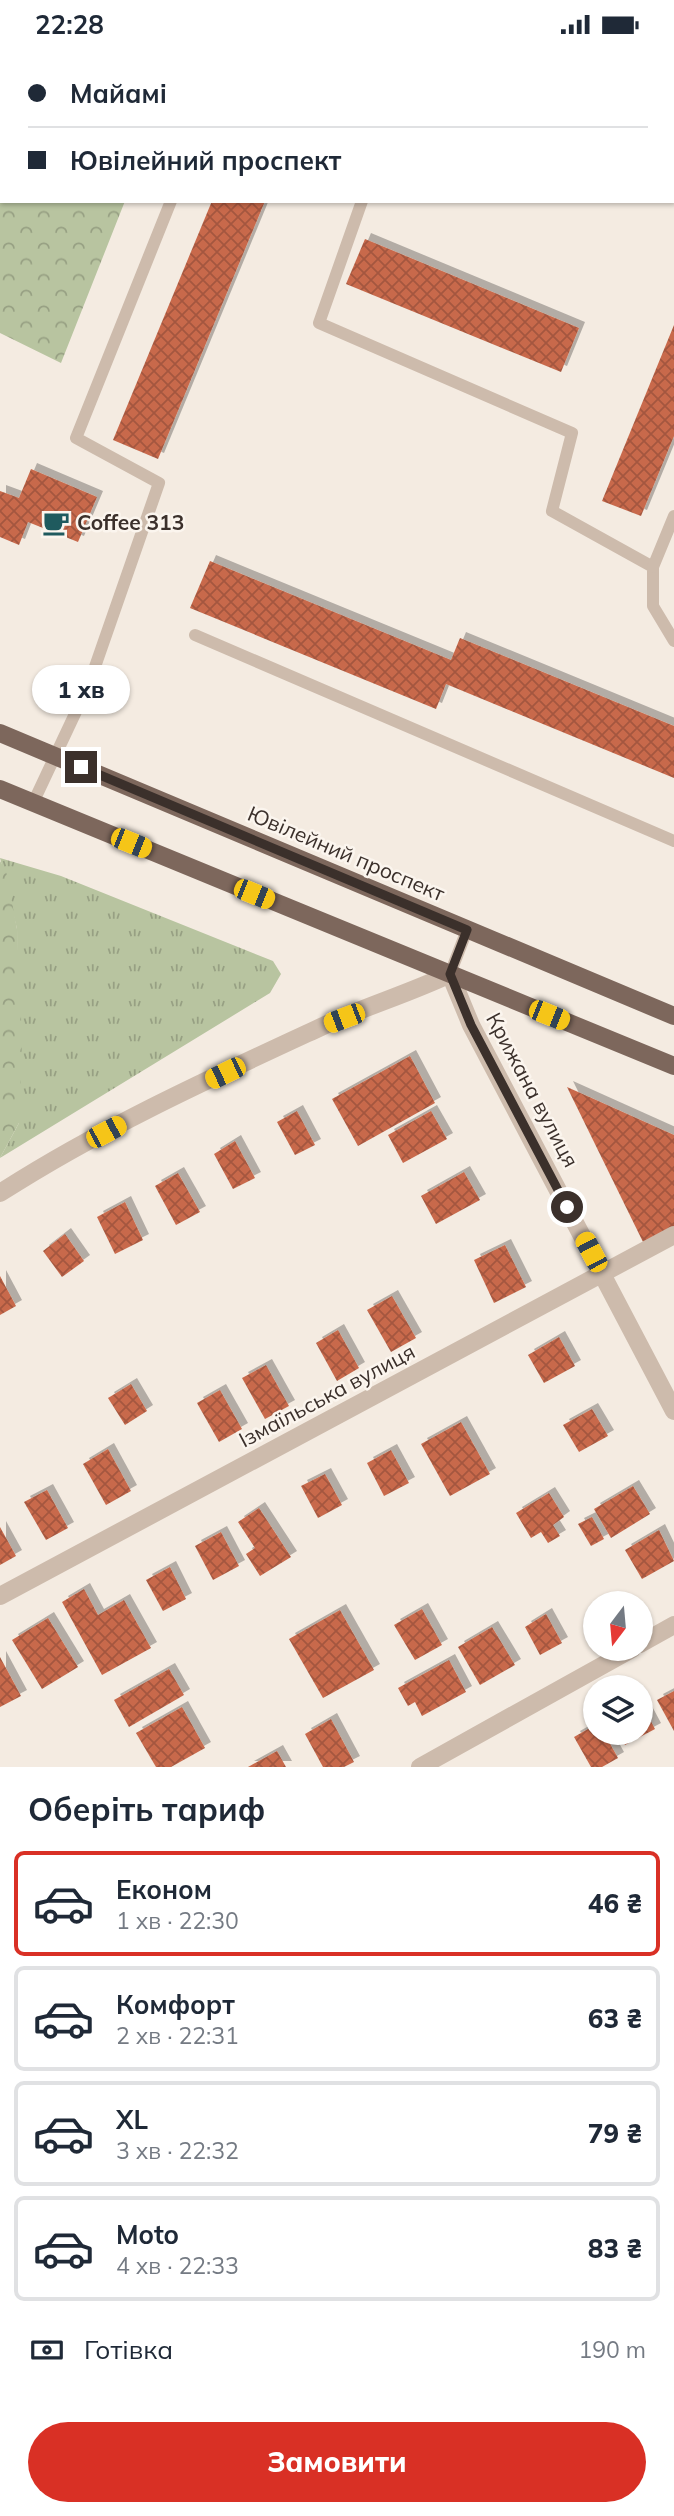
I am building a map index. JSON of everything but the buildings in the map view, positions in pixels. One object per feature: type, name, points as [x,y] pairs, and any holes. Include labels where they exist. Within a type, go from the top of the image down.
[{"type":"main road","name":"Ювілейний проспект","points":[[0,733],[674,1016]]},
{"type":"main road","points":[[0,789],[674,1066]]},
{"type":"street","points":[[0,1193],[39,1167],[163,1103],[324,1025],[450,974]]},
{"type":"street","name":"Крижана вулиця","points":[[450,974],[471,1025],[674,1411]]},
{"type":"street","name":"Ізмаїльська вулиця","points":[[0,1596],[674,1235]]},
{"type":"street","points":[[653,1637],[674,1625]]},
{"type":"street","points":[[420,1767],[610,1661]]},
{"type":"lane","points":[[33,803],[89,684],[159,483],[76,438],[170,203]]},
{"type":"lane","points":[[361,203],[319,323],[572,433],[552,512],[653,567]]},
{"type":"lane","points":[[674,516],[653,567],[653,606],[674,641]]},
{"type":"lane","points":[[195,635],[674,841]]},
{"type":"lane","points":[[450,974],[467,930]]},
{"type":"green space","points":[[0,203],[124,203],[61,363],[0,333]]},
{"type":"green space","points":[[0,858],[61,876],[273,961],[281,974],[270,993],[0,1158],[19,1123],[17,929]]},
{"type":"green space","points":[[0,861],[6,871],[17,929],[22,1039],[19,1123],[0,1158]]},
{"type":"place","name":"Coffee 313","points":[[56,523]]},
{"type":"route","points":[[81,767],[467,930],[450,974],[471,1025],[567,1207]]}]
